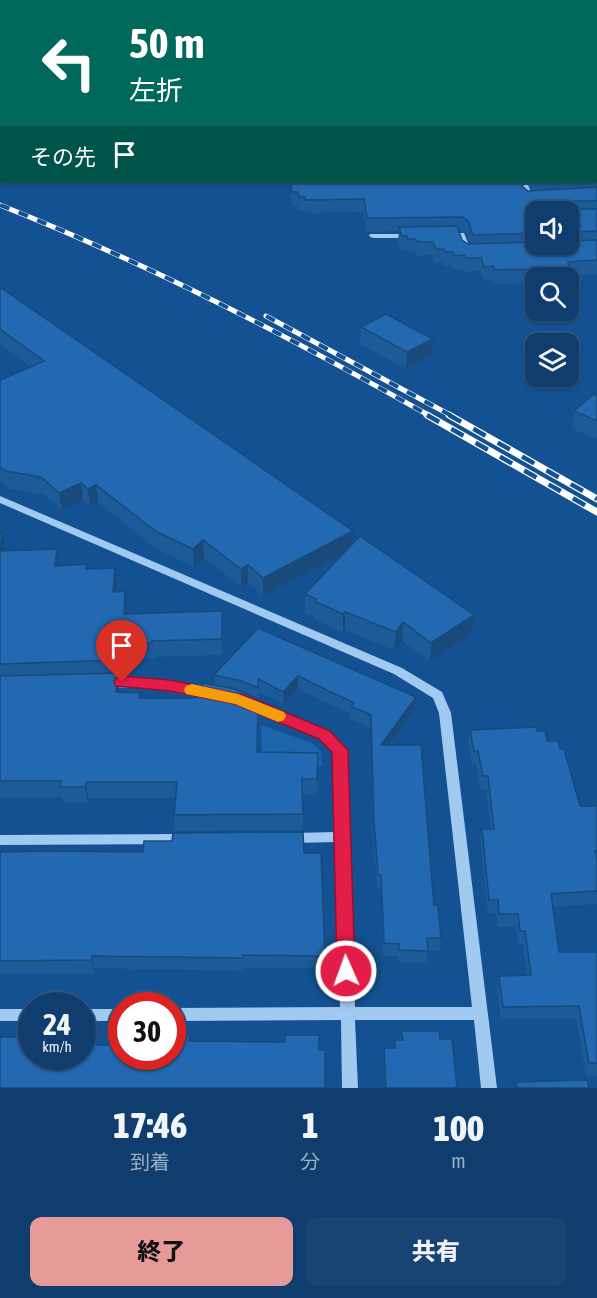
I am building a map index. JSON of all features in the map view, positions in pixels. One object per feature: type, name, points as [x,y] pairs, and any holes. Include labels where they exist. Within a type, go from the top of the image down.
[{"type":"street","points":[[523,183],[528,200],[540,199]]},
{"type":"street","points":[[440,235],[461,235],[467,253],[478,252]]},
{"type":"street","points":[[374,236],[417,236]]},
{"type":"street","points":[[0,499],[398,670],[438,696],[445,713],[489,1088]]},
{"type":"street","points":[[88,683],[122,682],[170,685],[233,698],[325,735],[340,750],[350,1088]]},
{"type":"street","points":[[283,838],[342,837]]},
{"type":"street","points":[[0,840],[200,838]]},
{"type":"street","points":[[186,1015],[480,1013]]},
{"type":"street","points":[[0,1015],[18,1015]]},
{"type":"shaded area","points":[[261,725],[312,743],[321,752],[322,766],[262,763]]},
{"type":"building","points":[[291,183],[522,183],[528,191],[597,187],[597,201],[525,201],[525,233],[473,235],[468,221],[462,217],[367,218],[364,199],[305,200],[305,197],[299,197],[298,192],[292,192]]},
{"type":"building","points":[[579,209],[597,209],[597,231],[579,232]]},
{"type":"building","points":[[457,226],[462,240],[468,244],[525,242],[525,255],[579,255],[579,241],[597,240],[597,260],[568,262],[570,267],[495,270],[493,266],[484,267],[481,258],[455,256],[453,252],[436,249],[433,242],[408,239],[407,236],[402,236],[399,227]]},
{"type":"building","points":[[0,287],[353,531],[263,578],[248,565],[241,569],[203,540],[193,549],[157,532],[96,485],[88,489],[81,483],[59,493],[41,477],[6,471],[0,467],[0,380],[44,361],[0,329]]},
{"type":"building","points":[[386,314],[433,339],[407,352],[361,327]]},
{"type":"building","points":[[594,394],[597,395],[597,421],[574,411]]},
{"type":"building","points":[[0,533],[3,533],[0,550]]},
{"type":"building","points":[[360,536],[474,615],[431,643],[403,622],[396,632],[345,612],[343,614],[314,601],[316,599],[305,594]]},
{"type":"building","points":[[57,549],[55,566],[86,564],[86,569],[115,568],[113,592],[125,591],[124,614],[222,611],[222,639],[152,641],[152,643],[119,645],[118,660],[0,664],[0,551]]},
{"type":"building","points":[[258,628],[416,697],[381,745],[421,745],[434,905],[438,905],[441,938],[427,938],[428,951],[399,950],[399,944],[384,943],[381,875],[378,875],[374,821],[371,715],[351,706],[354,703],[298,676],[283,692],[258,679],[258,688],[242,681],[214,675]]},
{"type":"building","points":[[118,673],[116,692],[140,693],[139,698],[196,698],[204,683],[235,689],[258,699],[257,752],[318,753],[317,779],[302,779],[303,814],[174,815],[177,782],[86,782],[85,787],[60,787],[61,781],[0,781],[0,676]]},
{"type":"building","points":[[536,727],[537,731],[545,731],[547,741],[558,741],[560,749],[564,749],[580,806],[597,806],[597,851],[595,851],[597,891],[551,894],[559,952],[597,952],[597,1063],[589,1063],[579,1006],[503,1007],[499,976],[531,975],[525,931],[520,931],[518,914],[499,914],[498,900],[489,900],[482,829],[494,829],[488,776],[483,776],[478,751],[474,751],[470,730]]},
{"type":"building","points":[[303,832],[304,853],[321,853],[325,956],[243,955],[243,958],[92,956],[92,960],[0,961],[0,852],[143,852],[144,841],[172,841],[173,833]]},
{"type":"building","points":[[401,1031],[439,1031],[440,1039],[452,1039],[457,1087],[386,1088],[384,1048],[395,1048],[395,1040],[403,1040]]},
{"type":"building","points":[[285,1035],[319,1035],[319,1050],[325,1050],[325,1088],[0,1088],[0,1037],[18,1037],[18,1070],[96,1070],[96,1045],[108,1045],[108,1070],[186,1070],[186,1036],[190,1036],[189,1041],[285,1042]]},
{"type":"building","points":[[587,1080],[589,1088],[517,1088],[516,1082]]},
{"type":"railway","points":[[0,205],[110,252],[218,303],[430,416]]},
{"type":"railway","points":[[266,316],[452,416]]},
{"type":"railway","points":[[427,415],[597,512]]},
{"type":"railway","points":[[449,415],[597,499]]},
{"type":"slow traffic","points":[[192,690],[238,699],[278,716]]},
{"type":"route","points":[[122,682],[170,685],[238,699],[325,735],[340,750],[346,971]]}]
